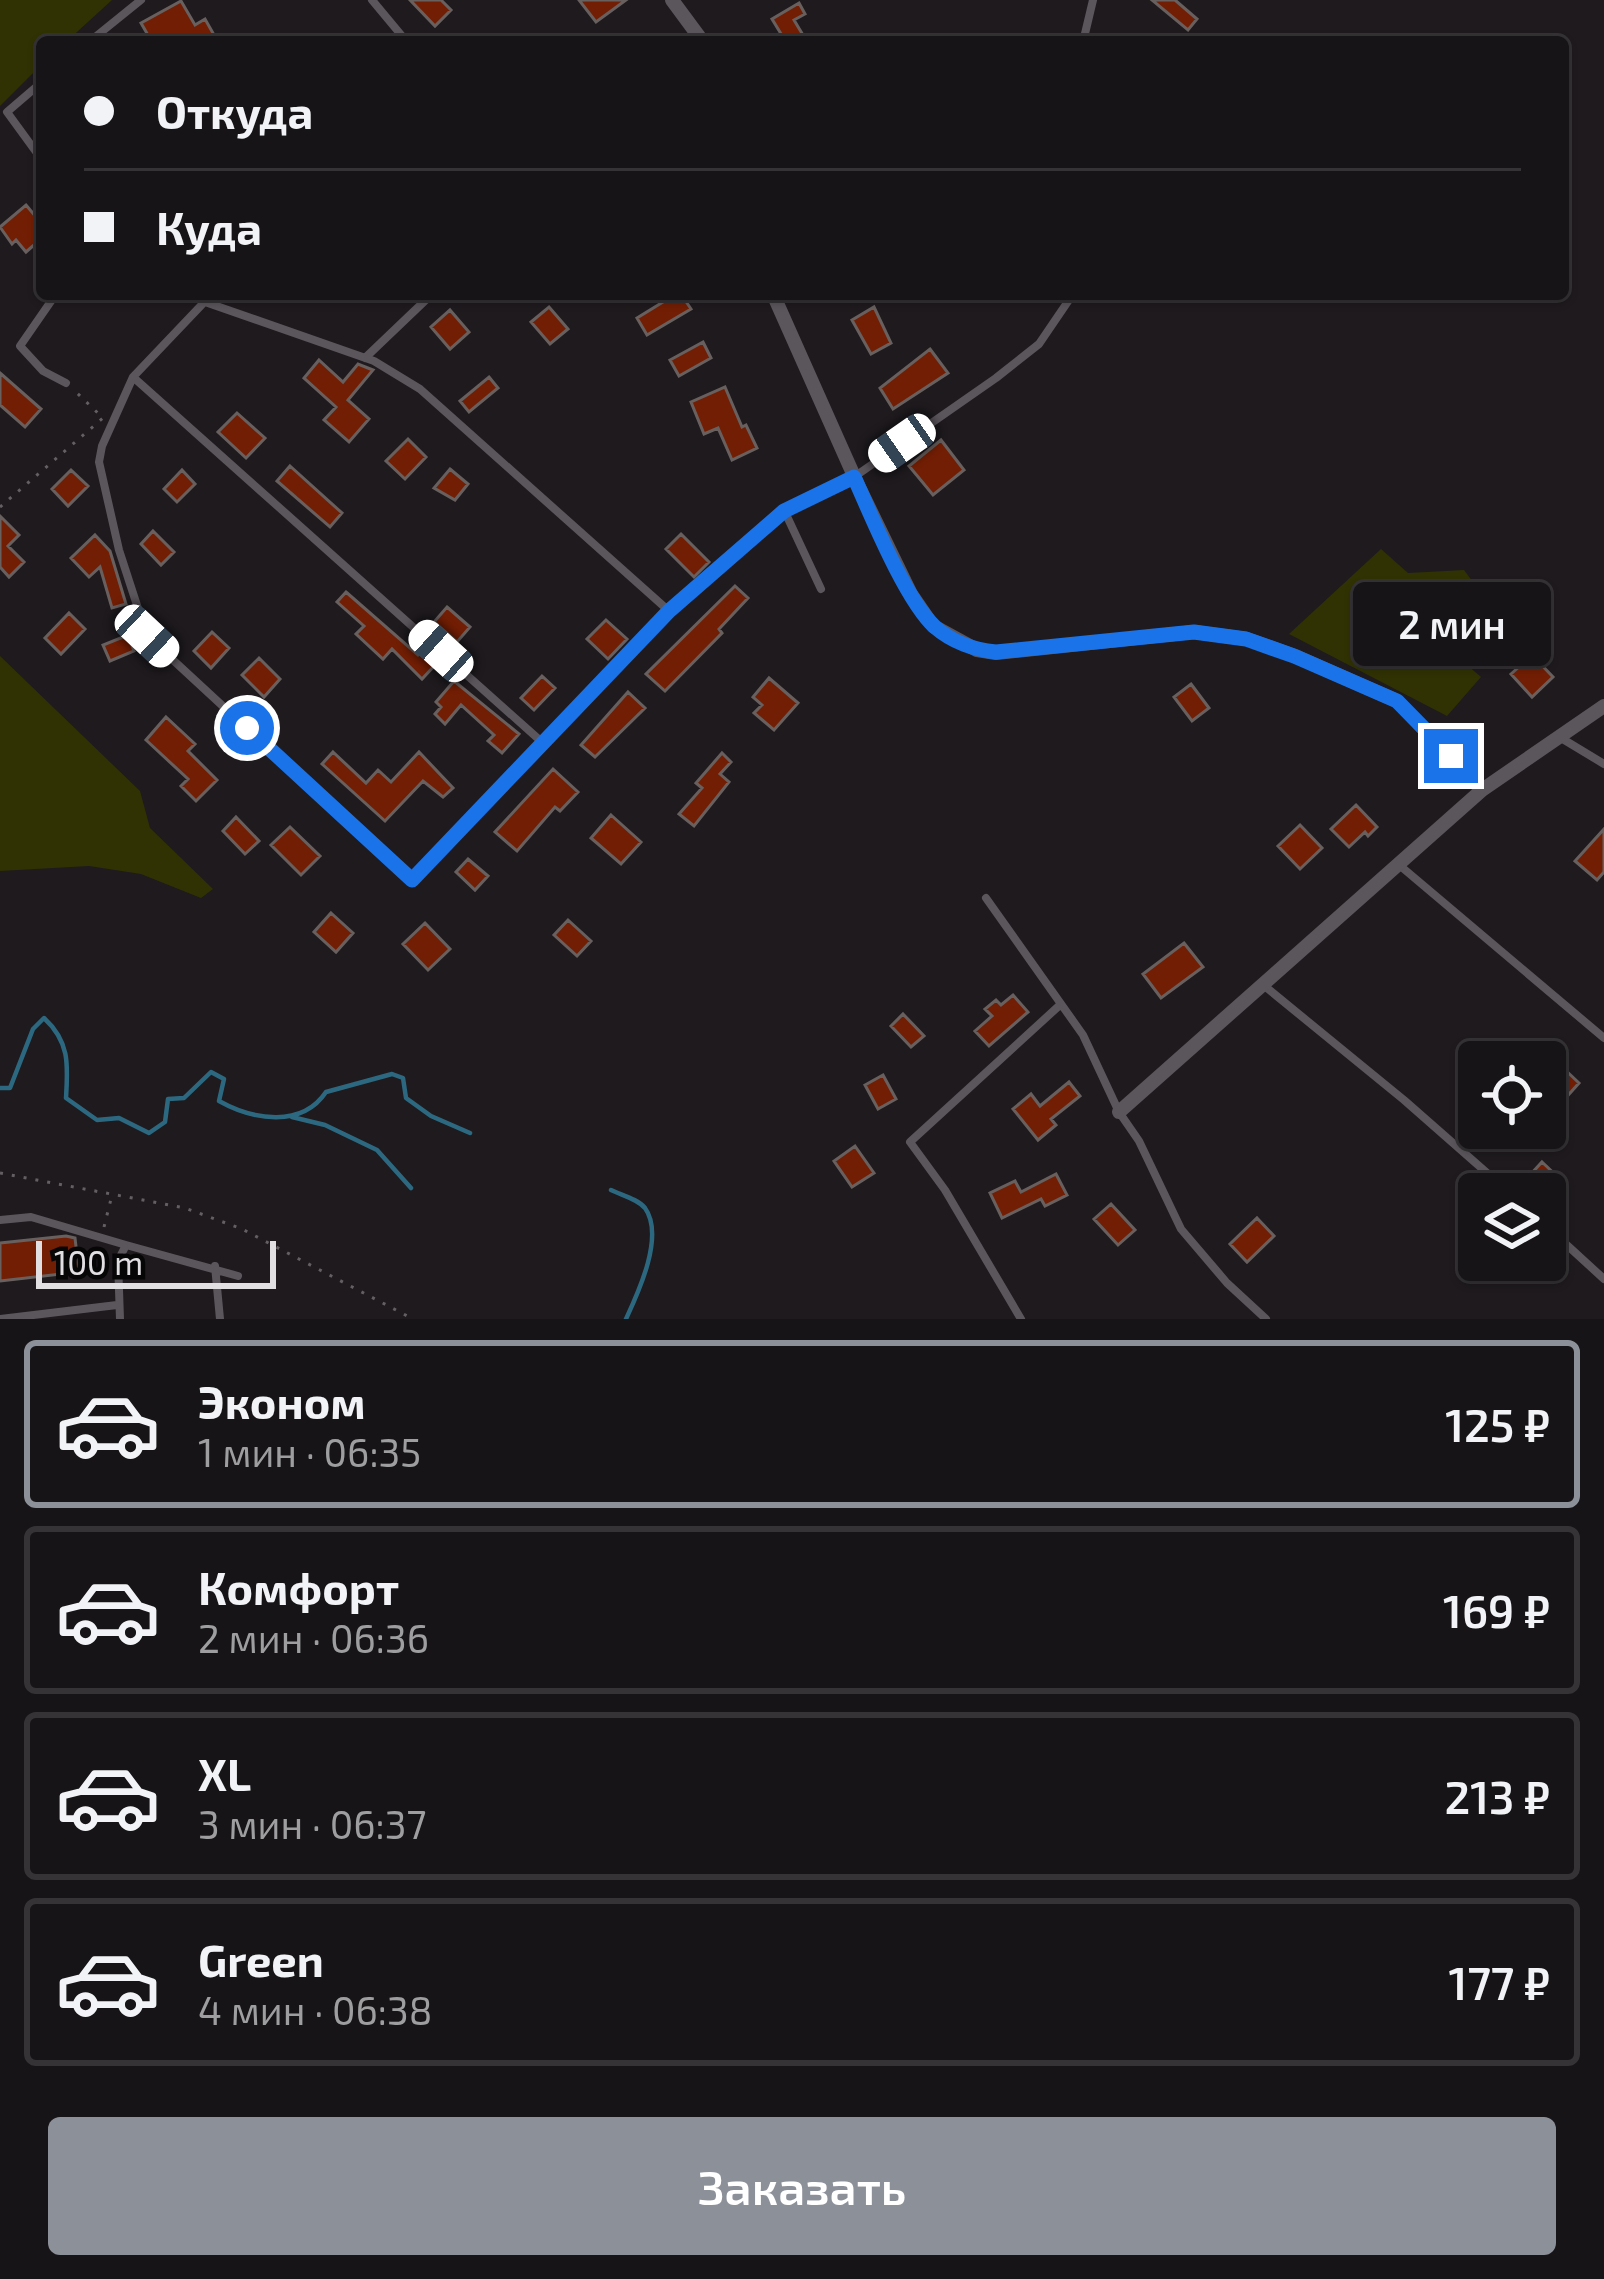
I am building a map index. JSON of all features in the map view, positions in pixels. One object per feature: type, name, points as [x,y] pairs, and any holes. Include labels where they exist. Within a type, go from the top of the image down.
[{"type":"street","points":[[672,0],[699,36]]},
{"type":"street","points":[[776,300],[854,477],[911,594],[933,626],[976,650],[996,652],[1194,632],[1246,639],[1397,701],[1482,790]]},
{"type":"street","points":[[1118,1112],[1482,790],[1604,706]]},
{"type":"lane","points":[[96,36],[142,0]]},
{"type":"lane","points":[[372,0],[402,36]]},
{"type":"lane","points":[[1084,36],[1093,0]]},
{"type":"lane","points":[[36,87],[4,114],[36,153]]},
{"type":"lane","points":[[52,300],[20,346],[43,371],[66,382]]},
{"type":"lane","points":[[206,300],[133,377],[102,446],[99,476],[147,636],[412,880],[669,611],[784,511],[854,477],[1039,344],[1069,300]]},
{"type":"lane","points":[[213,300],[365,358],[420,389],[669,611]]},
{"type":"lane","points":[[365,358],[426,300]]},
{"type":"lane","points":[[133,377],[544,743]]},
{"type":"lane","points":[[784,511],[821,589]]},
{"type":"lane","points":[[1562,738],[1604,764]]},
{"type":"lane","points":[[1397,863],[1604,1038]]},
{"type":"lane","points":[[986,898],[1083,1035],[1181,1229],[1227,1283],[1266,1319]]},
{"type":"lane","points":[[1261,983],[1487,1173]]},
{"type":"lane","points":[[1021,1319],[945,1190],[910,1142],[1061,1004]]},
{"type":"lane","points":[[0,1220],[31,1217],[238,1276]]},
{"type":"lane","points":[[1566,1244],[1604,1279]]},
{"type":"lane","points":[[120,1319],[118,1262],[126,1245]]},
{"type":"lane","points":[[215,1266],[220,1319]]},
{"type":"lane","points":[[0,1319],[117,1305]]},
{"type":"path","points":[[0,507],[103,418],[66,382]]},
{"type":"path","points":[[0,1173],[185,1208],[242,1228],[413,1319]]},
{"type":"path","points":[[102,1236],[113,1194]]},
{"type":"shaded area","points":[[0,0],[112,0],[73,36],[36,36],[36,70],[0,106]]},
{"type":"shaded area","points":[[1381,549],[1408,573],[1464,570],[1490,605],[1444,645],[1481,677],[1447,716],[1289,634]]},
{"type":"shaded area","points":[[0,656],[140,791],[150,828],[213,889],[201,898],[141,874],[89,866],[0,871]]},
{"type":"building","points":[[410,0],[441,0],[451,10],[435,26]]},
{"type":"building","points":[[579,0],[626,0],[596,22]]},
{"type":"building","points":[[1152,0],[1175,0],[1197,19],[1188,30]]},
{"type":"building","points":[[181,1],[195,25],[205,19],[215,36],[149,36],[141,23]]},
{"type":"building","points":[[799,3],[805,14],[794,20],[803,35],[782,36],[772,19]]},
{"type":"building","points":[[26,205],[36,217],[36,243],[26,252],[16,240],[12,244],[0,227]]},
{"type":"building","points":[[666,300],[685,300],[691,309],[647,335],[637,318]]},
{"type":"building","points":[[549,307],[568,329],[550,344],[531,322]]},
{"type":"building","points":[[874,307],[891,343],[871,354],[852,320]]},
{"type":"building","points":[[450,310],[469,332],[450,349],[431,327]]},
{"type":"building","points":[[703,342],[711,358],[679,376],[670,360]]},
{"type":"building","points":[[930,349],[948,373],[893,409],[880,388]]},
{"type":"building","points":[[319,360],[343,382],[358,364],[373,370],[348,400],[369,419],[349,442],[324,420],[336,407],[304,378]]},
{"type":"building","points":[[0,373],[41,409],[25,427],[0,405]]},
{"type":"building","points":[[489,377],[498,388],[469,412],[460,401]]},
{"type":"building","points":[[725,387],[757,448],[732,460],[718,428],[704,434],[691,402]]},
{"type":"building","points":[[237,413],[265,438],[246,458],[218,432]]},
{"type":"building","points":[[408,439],[426,457],[405,479],[386,461]]},
{"type":"building","points":[[941,440],[964,470],[933,495],[909,466]]},
{"type":"building","points":[[290,466],[342,513],[330,527],[277,481]]},
{"type":"building","points":[[450,469],[468,484],[455,500],[434,488]]},
{"type":"building","points":[[71,470],[88,486],[68,506],[52,489]]},
{"type":"building","points":[[182,470],[195,484],[177,502],[164,489]]},
{"type":"building","points":[[0,516],[19,535],[8,546],[24,562],[9,577],[0,567]]},
{"type":"building","points":[[153,531],[174,552],[161,565],[141,544]]},
{"type":"building","points":[[681,534],[709,562],[694,577],[666,549]]},
{"type":"building","points":[[95,535],[110,551],[126,604],[112,608],[100,567],[89,577],[71,558]]},
{"type":"building","points":[[735,586],[748,598],[719,629],[722,633],[665,691],[646,674]]},
{"type":"building","points":[[346,592],[435,665],[422,679],[392,649],[383,659],[356,634],[364,626],[337,602]]},
{"type":"building","points":[[447,607],[470,627],[457,642],[434,622]]},
{"type":"building","points":[[69,613],[85,629],[61,654],[45,638]]},
{"type":"building","points":[[606,620],[627,639],[608,659],[587,639]]},
{"type":"building","points":[[212,632],[229,648],[211,668],[194,651]]},
{"type":"building","points":[[128,635],[134,651],[110,661],[103,645]]},
{"type":"building","points":[[1532,655],[1553,677],[1532,697],[1511,674]]},
{"type":"building","points":[[259,658],[280,679],[264,697],[242,675]]},
{"type":"building","points":[[542,676],[555,688],[534,710],[521,698]]},
{"type":"building","points":[[769,678],[798,703],[774,730],[754,713],[762,705],[753,697]]},
{"type":"building","points":[[454,681],[519,734],[502,753],[488,741],[494,735],[461,705],[445,724],[435,714],[441,707],[436,702]]},
{"type":"building","points":[[1191,684],[1209,708],[1192,721],[1174,697]]},
{"type":"building","points":[[628,692],[645,708],[595,757],[581,745]]},
{"type":"building","points":[[166,717],[195,744],[188,751],[217,780],[196,801],[181,786],[188,779],[146,740]]},
{"type":"building","points":[[333,752],[366,783],[378,770],[391,782],[419,752],[453,788],[443,797],[423,781],[385,821],[322,764]]},
{"type":"building","points":[[722,753],[731,762],[720,774],[729,782],[694,826],[679,814],[702,788],[696,783]]},
{"type":"building","points":[[553,769],[578,792],[560,811],[555,807],[517,851],[495,832]]},
{"type":"building","points":[[1356,805],[1377,827],[1349,847],[1331,829]]},
{"type":"building","points":[[611,815],[641,842],[621,864],[591,838]]},
{"type":"building","points":[[236,817],[259,841],[245,854],[223,831]]},
{"type":"building","points":[[1300,825],[1322,848],[1300,869],[1278,846]]},
{"type":"building","points":[[290,827],[320,856],[301,875],[271,845]]},
{"type":"building","points":[[1604,829],[1604,872],[1597,880],[1575,861]]},
{"type":"building","points":[[468,859],[488,876],[475,890],[456,872]]},
{"type":"building","points":[[331,913],[353,933],[336,952],[314,932]]},
{"type":"building","points":[[568,920],[591,941],[577,956],[554,935]]},
{"type":"building","points":[[425,923],[450,949],[428,970],[403,944]]},
{"type":"building","points":[[1184,943],[1203,967],[1161,998],[1143,974]]},
{"type":"building","points":[[1013,995],[1028,1012],[989,1046],[975,1031],[992,1016],[985,1009]]},
{"type":"building","points":[[903,1014],[924,1036],[911,1047],[891,1026]]},
{"type":"building","points":[[1566,1071],[1579,1083],[1566,1098]]},
{"type":"building","points":[[883,1075],[896,1099],[878,1109],[865,1085]]},
{"type":"building","points":[[1069,1082],[1080,1096],[1051,1119],[1056,1125],[1038,1140],[1013,1109],[1031,1094],[1040,1106]]},
{"type":"building","points":[[855,1146],[874,1173],[852,1187],[834,1161]]},
{"type":"building","points":[[1542,1162],[1554,1173],[1532,1173]]},
{"type":"building","points":[[1056,1174],[1067,1195],[1045,1206],[1041,1199],[1002,1218],[990,1193],[1015,1181],[1021,1192]]},
{"type":"building","points":[[1111,1204],[1135,1230],[1118,1245],[1094,1219]]},
{"type":"building","points":[[1257,1218],[1274,1236],[1247,1262],[1230,1244]]},
{"type":"building","points":[[75,1238],[79,1272],[0,1281],[0,1243]]},
{"type":"waterway","points":[[0,1088],[10,1088],[33,1029],[44,1018],[63,1045],[66,1098],[97,1120],[119,1118],[149,1133],[165,1122],[168,1099],[184,1098],[211,1072],[224,1079],[219,1101],[247,1113],[276,1117],[304,1111],[326,1092],[392,1074],[403,1078],[406,1098],[431,1116],[470,1133]]},
{"type":"waterway","points":[[292,1117],[325,1125],[377,1150],[411,1188]]},
{"type":"waterway","points":[[611,1190],[645,1208],[652,1234],[648,1264],[626,1319]]},
{"type":"route","points":[[247,728],[412,880],[669,611],[784,511],[854,477],[911,594],[933,626],[976,650],[996,652],[1194,632],[1246,639],[1397,701],[1451,756]]}]
